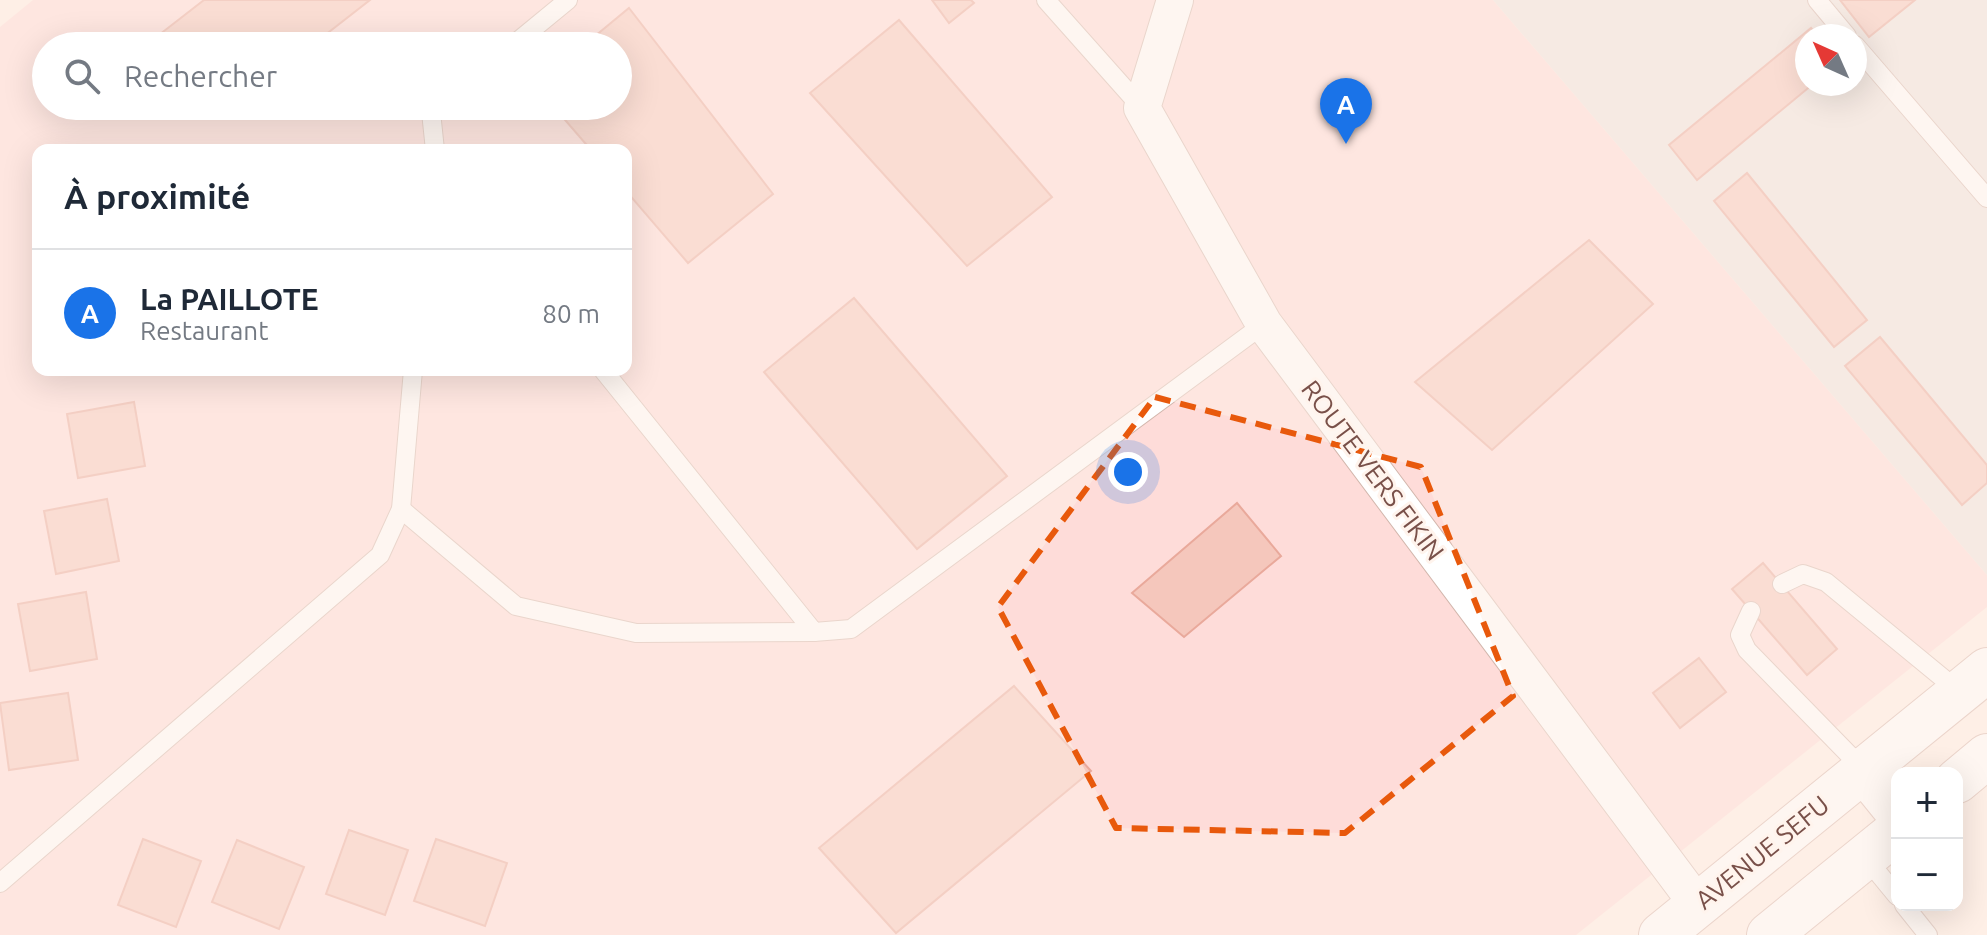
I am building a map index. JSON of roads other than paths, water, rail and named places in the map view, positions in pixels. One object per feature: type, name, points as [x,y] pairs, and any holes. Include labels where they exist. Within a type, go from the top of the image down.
[{"type":"main road","name":"AVENUE SEFU","points":[[1661,935],[1974,682]]},
{"type":"main road","points":[[1963,776],[1987,756]]},
{"type":"main road","points":[[1863,769],[1891,804]]},
{"type":"main road","points":[[1769,935],[1881,844]]},
{"type":"street","points":[[1142,108],[1175,0]]},
{"type":"street","name":"ROUTE VERS FIKIN","points":[[1142,108],[1264,324],[1698,905]]},
{"type":"lane","points":[[529,32],[568,0]]},
{"type":"lane","points":[[1046,0],[1142,108]]},
{"type":"lane","points":[[1817,0],[1837,24]]},
{"type":"lane","points":[[1867,59],[1987,198]]},
{"type":"lane","points":[[432,120],[434,144]]},
{"type":"lane","points":[[401,509],[516,606],[636,633],[851,629],[1264,324]]},
{"type":"lane","points":[[0,883],[380,555],[401,509],[412,376]]},
{"type":"lane","points":[[608,376],[814,632]]},
{"type":"lane","points":[[1782,584],[1803,574],[1826,582],[1974,682]]},
{"type":"lane","points":[[1751,611],[1740,635],[1747,650],[1863,769]]},
{"type":"lane","points":[[1881,844],[1891,876]]},
{"type":"lane","points":[[1909,911],[1928,935]]},
{"type":"place","name":"La PAILLOTE","points":[[1346,144]]}]
